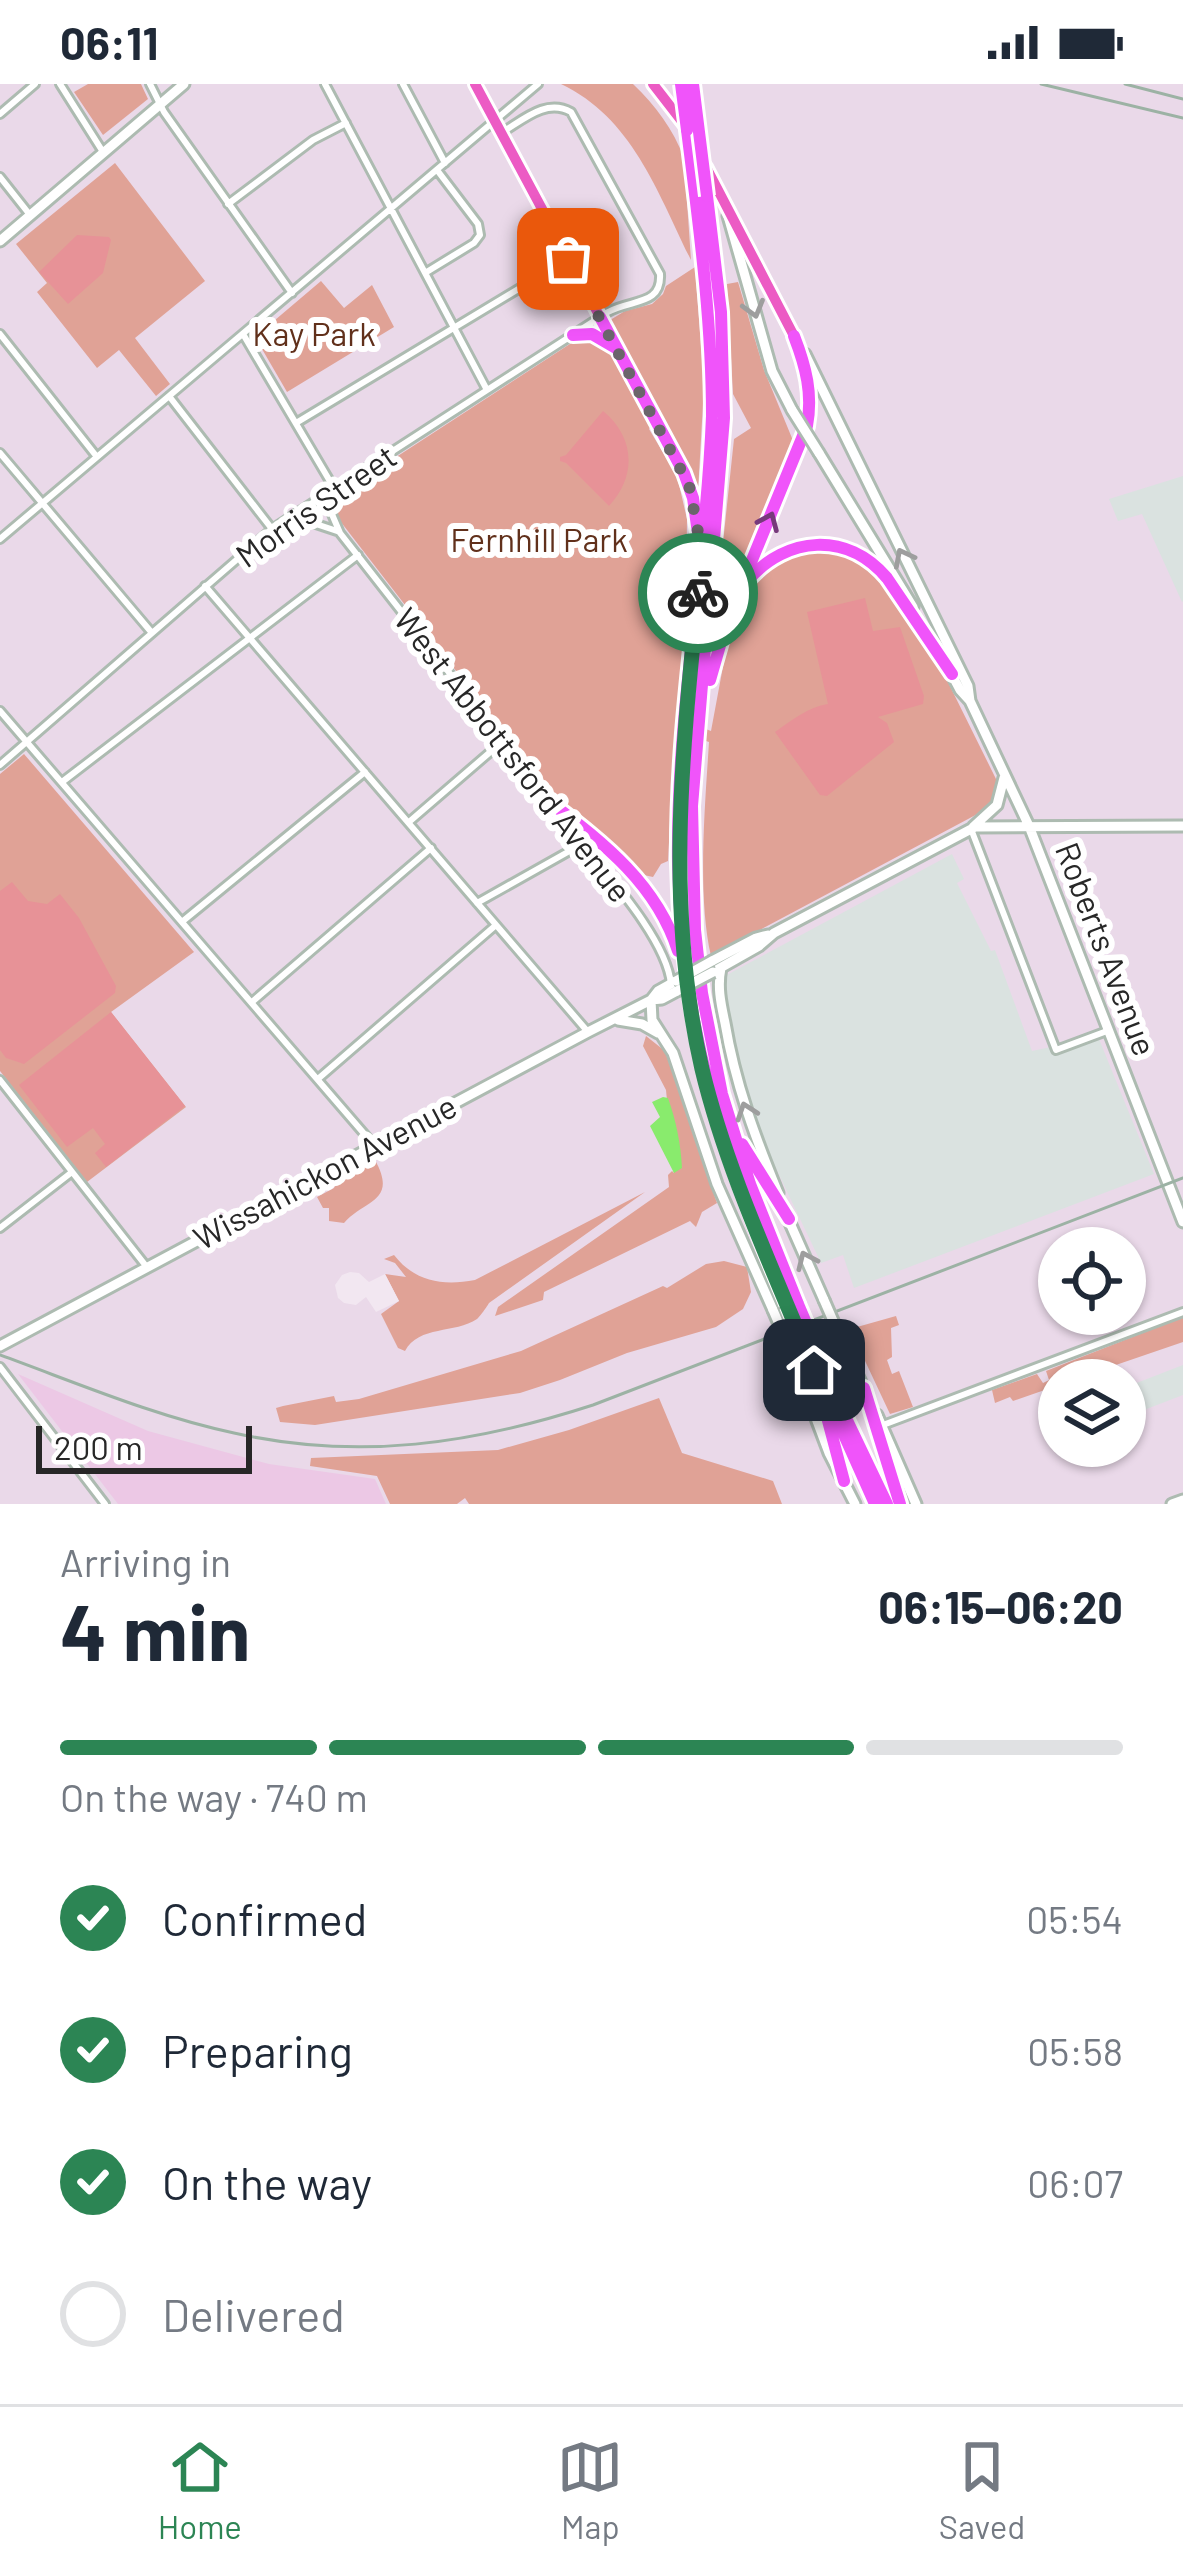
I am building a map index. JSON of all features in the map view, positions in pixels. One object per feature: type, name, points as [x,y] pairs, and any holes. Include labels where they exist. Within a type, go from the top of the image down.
[{"type":"highway","points":[[681,84],[721,312],[724,418],[692,828],[701,993],[728,1118],[802,1344],[874,1504]]},
{"type":"highway","points":[[693,84],[712,362],[711,444],[679,825],[680,917],[695,1036],[718,1124],[744,1201],[793,1305]]},
{"type":"highway","points":[[600,317],[689,485],[700,571]]},
{"type":"highway","points":[[573,334],[592,334],[616,349]]},
{"type":"highway","points":[[699,727],[718,646],[807,427],[810,392],[794,336]]},
{"type":"highway","points":[[737,596],[758,569],[779,554],[812,545],[849,550],[887,578],[952,674]]},
{"type":"highway","points":[[551,802],[653,896],[686,969]]},
{"type":"highway","points":[[582,844],[606,848]]},
{"type":"highway","points":[[728,1118],[789,1220]]},
{"type":"highway","points":[[802,1344],[845,1416],[886,1504]]},
{"type":"highway","points":[[864,1388],[900,1504]]},
{"type":"highway","points":[[825,1398],[844,1481]]},
{"type":"main road","points":[[475,84],[600,317]]},
{"type":"main road","name":"Roberts Avenue","points":[[653,84],[688,132],[794,336]]},
{"type":"street","points":[[0,114],[35,84]]},
{"type":"street","points":[[61,84],[103,153]]},
{"type":"street","points":[[150,84],[292,292]]},
{"type":"street","points":[[0,241],[184,84]]},
{"type":"street","points":[[325,84],[488,390]]},
{"type":"street","points":[[403,84],[445,163]]},
{"type":"street","points":[[0,539],[445,163],[498,127],[538,84]]},
{"type":"street","name":"Morris Street","points":[[0,765],[272,529],[600,317],[649,298],[659,289],[657,268],[572,112],[550,106],[498,127]]},
{"type":"street","points":[[228,204],[307,144],[346,123]]},
{"type":"street","points":[[425,273],[480,235],[478,224],[437,170]]},
{"type":"street","points":[[0,177],[30,215]]},
{"type":"street","name":"Roberts Avenue","points":[[724,205],[768,359],[792,410],[970,701],[1005,772],[1183,1222]]},
{"type":"street","points":[[296,423],[568,259]]},
{"type":"street","points":[[0,334],[98,457]]},
{"type":"street","name":"West Abbottsford Avenue","points":[[243,334],[331,483],[332,516],[340,533],[650,934],[675,986]]},
{"type":"street","name":"Roberts Avenue","points":[[794,336],[968,686],[970,701]]},
{"type":"street","points":[[169,396],[272,529]]},
{"type":"street","points":[[0,452],[152,633]]},
{"type":"street","points":[[283,522],[307,522],[340,533]]},
{"type":"street","points":[[62,782],[358,555]]},
{"type":"street","points":[[206,586],[588,1032]]},
{"type":"street","points":[[0,711],[374,1146]]},
{"type":"street","points":[[409,822],[503,741]]},
{"type":"street","points":[[183,922],[365,772]]},
{"type":"street","points":[[1005,772],[997,805],[971,829],[1056,1049],[1109,1030]]},
{"type":"street","name":"Wissahickon Avenue","points":[[0,1346],[588,1032],[662,999],[675,986],[715,967],[756,938],[774,933],[971,829],[1183,826]]},
{"type":"street","points":[[477,902],[582,844]]},
{"type":"street","points":[[252,1002],[430,848]]},
{"type":"street","points":[[319,1078],[496,925]]},
{"type":"street","points":[[715,967],[746,1114],[916,1504]]},
{"type":"street","points":[[651,1000],[652,1020],[673,1053],[717,1184],[772,1310],[802,1344],[829,1453],[855,1504]]},
{"type":"street","points":[[612,1020],[638,1023],[662,1037]]},
{"type":"street","points":[[2,1087],[146,1267]]},
{"type":"street","points":[[0,1228],[72,1172]]},
{"type":"street","points":[[883,1426],[1183,1312]]},
{"type":"street","points":[[0,1367],[105,1504]]},
{"type":"street","points":[[1172,1504],[1183,1500]]},
{"type":"shaded area","points":[[77,235],[111,240],[103,273],[68,304],[39,272]]},
{"type":"shaded area","points":[[603,411],[621,433],[628,457],[624,482],[609,506],[560,461]]},
{"type":"shaded area","points":[[1183,476],[1182,602],[1142,514],[1118,521],[1109,499]]},
{"type":"shaded area","points":[[865,598],[873,631],[900,627],[923,704],[878,717],[887,723],[894,742],[827,796],[820,795],[775,732],[807,711],[828,704],[807,612]]},
{"type":"shaded area","points":[[952,854],[964,879],[957,883],[991,951],[995,950],[1032,1051],[1051,1047],[1054,1054],[1099,1039],[1154,1174],[854,1288],[843,1255],[821,1263],[763,1141],[744,1082],[724,987],[727,975]]},
{"type":"shaded area","points":[[12,882],[28,901],[47,904],[60,894],[79,918],[116,986],[115,993],[24,1064],[6,1058],[0,1050],[0,891]]},
{"type":"shaded area","points":[[111,1012],[185,1106],[106,1167],[95,1153],[105,1144],[93,1128],[67,1147],[19,1085]]},
{"type":"shaded area","points":[[668,1098],[679,1142],[682,1168],[674,1173],[650,1126],[660,1117],[652,1102]]},
{"type":"shaded area","points":[[350,1272],[369,1282],[385,1274],[399,1301],[376,1312],[366,1297],[356,1305],[344,1303],[335,1285]]},
{"type":"shaded area","points":[[1183,1365],[1183,1395],[1146,1409],[1146,1379]]},
{"type":"shaded area","points":[[18,1374],[148,1431],[269,1464],[375,1479],[386,1504],[118,1504]]},
{"type":"green space","points":[[88,84],[141,84],[148,99],[103,135],[74,92]]},
{"type":"green space","points":[[561,84],[633,84],[663,118],[684,158],[691,260],[625,137],[586,99]]},
{"type":"green space","points":[[115,163],[205,281],[135,338],[170,384],[156,396],[119,350],[97,368],[37,292],[47,283],[16,244]]},
{"type":"green space","name":"Fernhill Park","points":[[695,267],[704,386],[698,492],[607,322],[652,304],[666,286]]},
{"type":"green space","name":"Kay Park","points":[[321,281],[344,308],[372,285],[394,327],[287,392],[255,337]]},
{"type":"green space","points":[[738,282],[764,370],[794,443],[726,602],[722,552],[734,439],[751,428],[733,394],[727,284]]},
{"type":"green space","name":"Fernhill Park","points":[[588,338],[610,350],[677,476],[687,519],[677,718],[711,731],[727,645],[747,592],[775,560],[821,547],[851,554],[883,578],[940,666],[997,781],[995,799],[985,810],[711,956],[703,878],[709,742],[675,731],[668,861],[653,877],[639,874],[548,790],[337,517],[337,503],[347,489],[576,340]]},
{"type":"green space","points":[[24,754],[194,952],[111,1012],[186,1107],[87,1182],[0,1071],[0,774]]},
{"type":"green space","points":[[646,1036],[665,1051],[717,1203],[702,1212],[696,1227],[690,1221],[544,1292],[543,1300],[495,1316],[498,1307],[669,1187],[668,1175],[674,1173],[666,1090],[643,1046]]},
{"type":"green space","points":[[375,1160],[381,1192],[344,1223],[329,1221],[329,1208],[323,1208],[317,1197]]},
{"type":"green space","points":[[645,1192],[489,1303],[477,1319],[419,1337],[405,1351],[398,1348],[381,1314],[399,1301],[385,1274],[406,1277],[395,1263],[384,1259],[394,1255],[430,1280],[475,1280]]},
{"type":"green space","points":[[724,1261],[747,1267],[751,1292],[743,1309],[716,1327],[627,1353],[520,1393],[315,1425],[280,1422],[276,1408],[334,1396],[336,1402],[359,1399],[521,1351],[667,1288],[706,1264]]},
{"type":"green space","points":[[896,1316],[899,1325],[891,1328],[892,1357],[887,1360],[892,1374],[899,1371],[913,1407],[890,1414],[850,1329]]},
{"type":"green space","points":[[1183,1317],[1183,1342],[1133,1359],[1076,1359],[1146,1335]]},
{"type":"green space","points":[[1037,1374],[1038,1392],[995,1403],[992,1390]]},
{"type":"green space","points":[[659,1398],[682,1453],[773,1481],[782,1504],[469,1504],[465,1498],[457,1504],[390,1504],[377,1476],[310,1466],[311,1458],[498,1450]]},
{"type":"railway","points":[[1041,84],[1183,118]]},
{"type":"railway","points":[[1125,84],[1183,99]]},
{"type":"railway","points":[[0,1355],[175,1418],[234,1433],[371,1447],[460,1438],[593,1405],[1183,1178]]},
{"type":"way so far","points":[[568,259],[689,485],[698,532],[698,593]]},
{"type":"route","points":[[698,593],[678,838],[687,986],[703,1070],[727,1152],[814,1370]]}]
